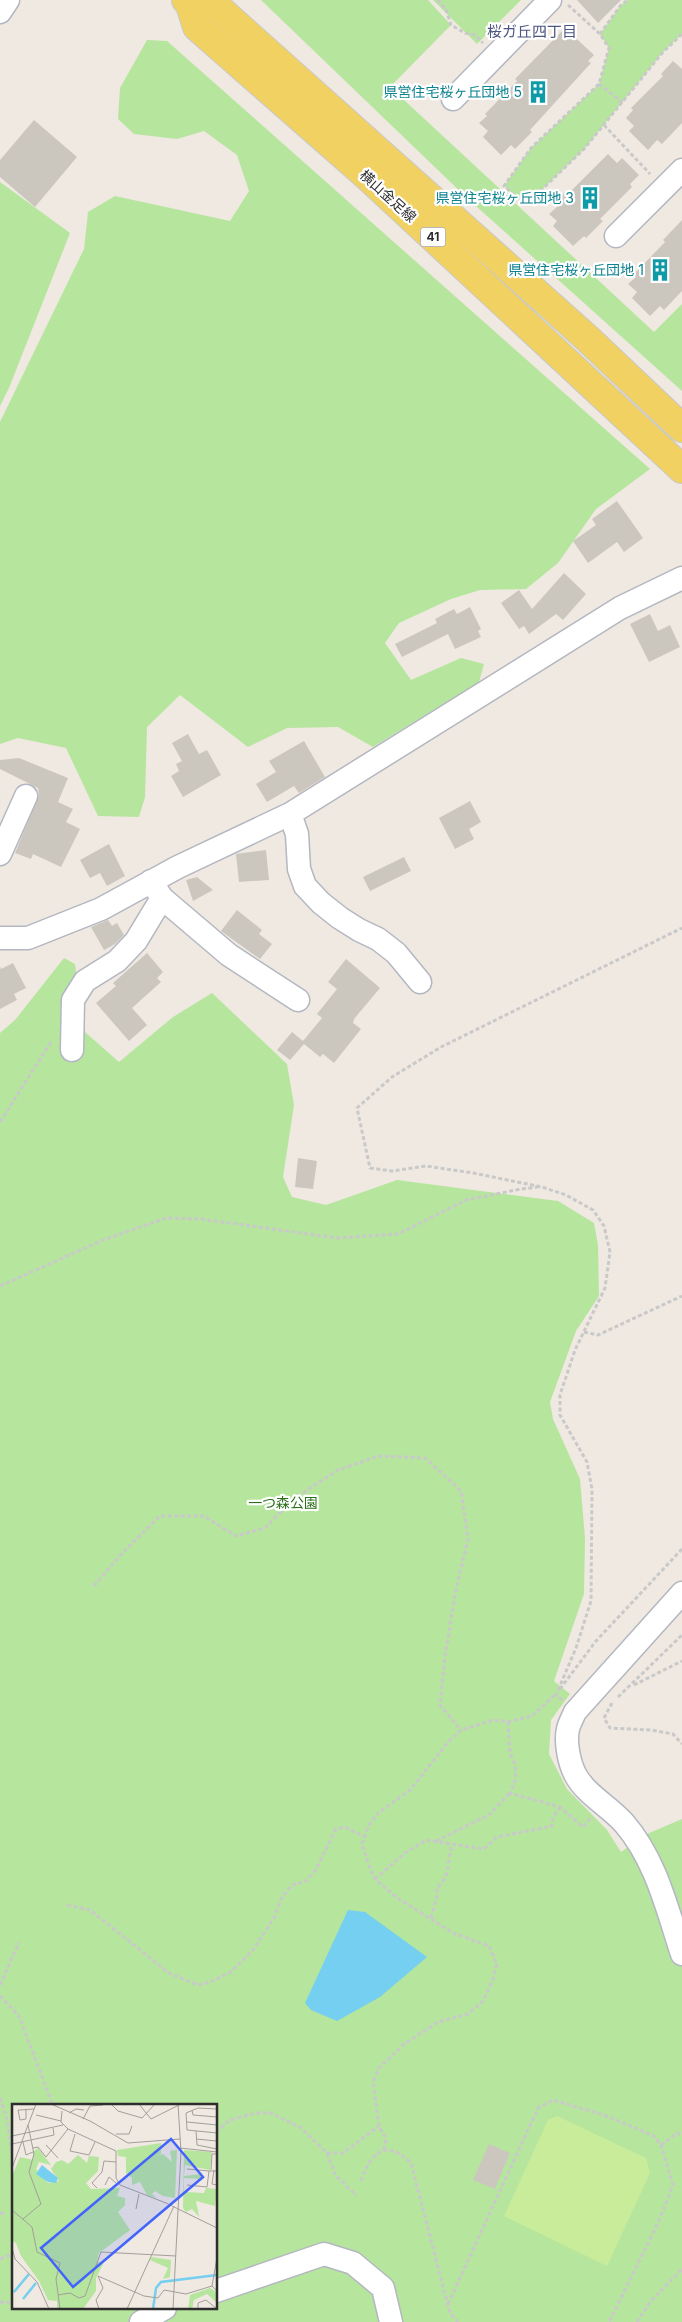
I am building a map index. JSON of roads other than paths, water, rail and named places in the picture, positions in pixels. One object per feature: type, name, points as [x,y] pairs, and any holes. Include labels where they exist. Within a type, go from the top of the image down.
[{"type":"main road","name":"横山金足線","points":[[188,1],[216,6],[588,339],[682,428]]},
{"type":"main road","name":"横山金足線","points":[[188,1],[198,27],[368,177],[682,469]]},
{"type":"street","points":[[0,12],[8,0]]},
{"type":"street","points":[[453,99],[550,0]]},
{"type":"street","points":[[616,236],[682,170]]},
{"type":"street","points":[[0,938],[28,938],[100,909],[157,890],[290,814],[620,608],[682,578]]},
{"type":"street","points":[[0,854],[26,796]]},
{"type":"street","points":[[290,814],[297,834],[299,869],[305,886],[321,903],[340,918],[378,939],[396,953],[420,982]]},
{"type":"street","points":[[157,890],[229,955],[298,1000]]},
{"type":"street","points":[[62,1046],[73,1000],[85,981],[117,961],[136,941],[157,890]]},
{"type":"street","points":[[682,1593],[575,1712],[567,1730],[569,1754],[576,1775],[594,1796],[624,1823],[640,1848],[662,1889],[682,1954]]},
{"type":"street","points":[[218,2290],[324,2254],[353,2263],[383,2288],[391,2322]]},
{"type":"street","points":[[141,2322],[162,2310]]},
{"type":"water","points":[[348,1910],[365,1912],[427,1957],[380,1997],[337,2021],[311,2010],[305,2003]]},
{"type":"place","name":"県営住宅桜ヶ丘団地 5","points":[[538,92]]},
{"type":"place","name":"県営住宅桜ヶ丘団地 3","points":[[590,198]]},
{"type":"place","name":"県営住宅桜ヶ丘団地 1","points":[[660,270]]},
{"type":"district","name":"桜ガ丘四丁目","points":[[532,32]]},
{"type":"park label","name":"一つ森公園","points":[[283,1503]]}]
